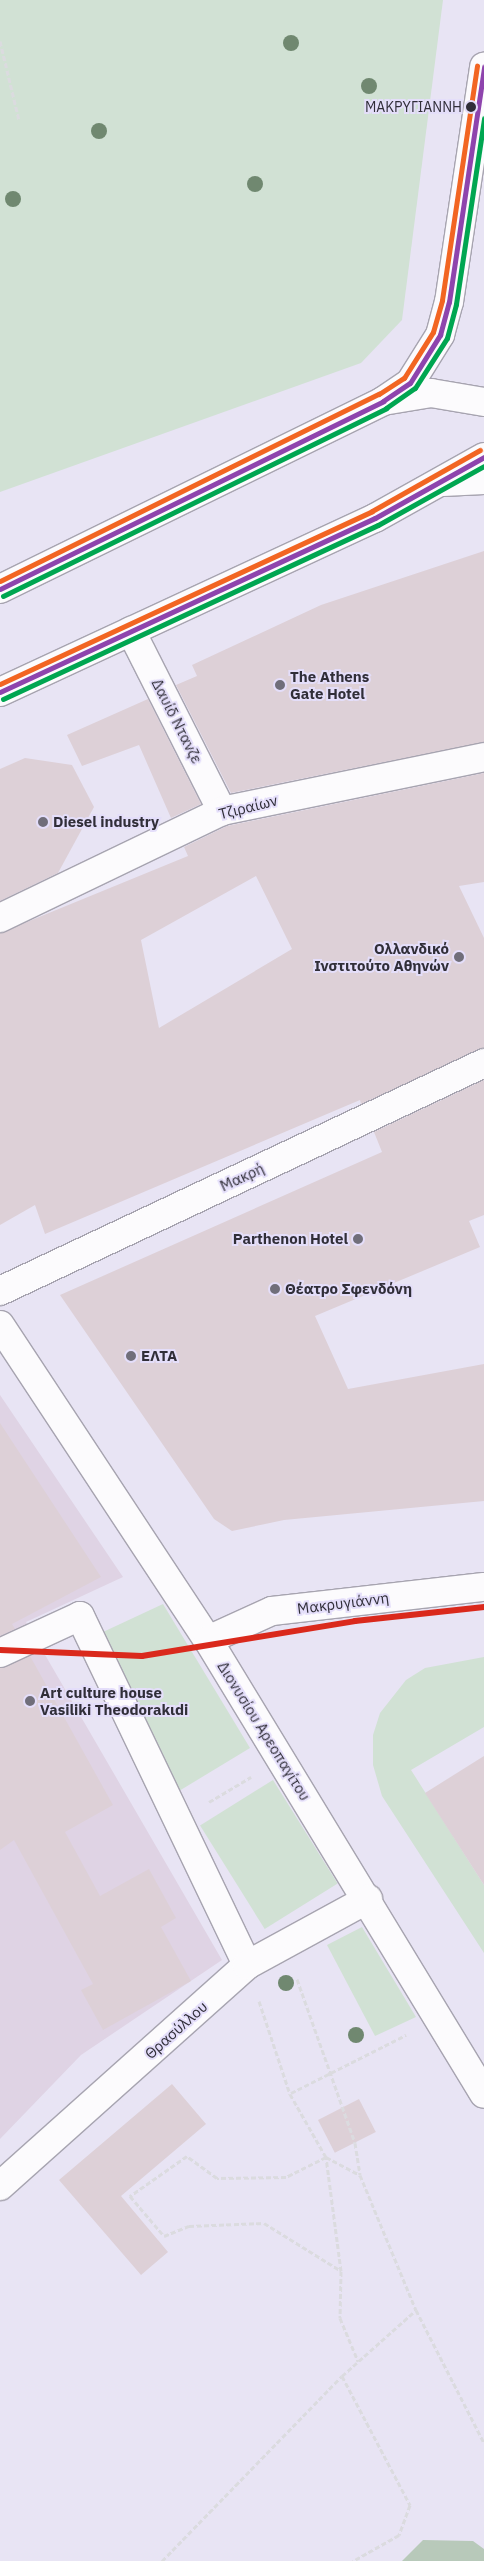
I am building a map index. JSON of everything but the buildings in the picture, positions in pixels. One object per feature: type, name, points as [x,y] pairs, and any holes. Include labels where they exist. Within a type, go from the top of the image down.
[{"type":"main road","points":[[0,589],[383,401],[410,382],[440,335],[449,302],[484,67]]},
{"type":"main road","points":[[383,401],[431,393],[484,402]]},
{"type":"main road","points":[[0,692],[443,482],[484,457]]},
{"type":"main road","points":[[443,482],[484,480]]},
{"type":"main road","name":"Δαυίδ Ντανζε","points":[[131,631],[222,811]]},
{"type":"main road","name":"Τζιραίων","points":[[0,918],[222,811],[484,757]]},
{"type":"main road","name":"Μακρή","points":[[0,1291],[484,1063]]},
{"type":"main road","name":"Διονυσίου Αρεοπαγίτου","points":[[0,1325],[208,1640],[440,2018],[484,2094]]},
{"type":"main road","name":"Μακρυγιάννη","points":[[208,1640],[272,1611],[484,1586]]},
{"type":"main road","points":[[0,1653],[80,1616],[247,1965]]},
{"type":"main road","name":"Θρασύλλου","points":[[0,2186],[247,1965],[368,1900]]},
{"type":"path","points":[[0,41],[20,120]]},
{"type":"path","points":[[179,1820],[282,1759]]},
{"type":"path","points":[[247,1965],[290,2094],[326,2157],[341,2271],[340,2318],[358,2361]]},
{"type":"path","points":[[301,1991],[355,2143],[360,2175],[416,2310],[484,2444]]},
{"type":"path","points":[[290,2094],[440,2018]]},
{"type":"path","points":[[326,2157],[286,2177],[216,2178],[187,2156],[130,2196],[164,2236],[189,2226],[264,2223],[341,2271]]},
{"type":"path","points":[[326,2157],[360,2175]]},
{"type":"path","points":[[162,2561],[342,2376],[416,2310]]},
{"type":"path","points":[[342,2376],[410,2505],[398,2535],[353,2561]]},
{"type":"shaded area","points":[[0,1395],[123,1577],[26,1622],[222,1960],[81,2055],[0,2139]]},
{"type":"green space","points":[[0,0],[443,0],[402,320],[361,363],[0,492]]},
{"type":"green space","points":[[163,1604],[250,1748],[179,1791],[103,1632]]},
{"type":"green space","points":[[484,1657],[484,1727],[411,1770],[484,1885],[484,1953],[382,1796],[373,1765],[373,1735],[380,1713],[406,1680],[425,1668]]},
{"type":"green space","points":[[273,1780],[338,1883],[265,1929],[200,1826]]},
{"type":"green space","points":[[362,1927],[416,2017],[375,2036],[327,1945]]},
{"type":"green space","points":[[423,2540],[473,2541],[484,2549],[484,2561],[402,2561]]},
{"type":"transit line","points":[[0,581],[379,394],[404,378],[433,332],[442,300],[477,66]]},
{"type":"transit line","points":[[0,589],[383,401],[410,383],[440,335],[449,302],[484,67]]},
{"type":"transit line","points":[[3,596],[386,408],[415,388],[447,338],[456,304],[484,118]]},
{"type":"transit line","points":[[0,684],[372,511],[480,450]]},
{"type":"transit line","points":[[0,692],[375,518],[484,457]]},
{"type":"transit line","points":[[3,699],[378,525],[484,466]]},
{"type":"transit line","points":[[0,1650],[142,1656],[355,1621],[484,1607]]},
{"type":"place","name":"ΜΑΚΡΥΓΙΑΝΝΗ","points":[[471,107]]},
{"type":"place","name":"The Athens Gate Hotel","points":[[280,685]]},
{"type":"place","name":"Diesel industry","points":[[43,822]]},
{"type":"place","name":"Ολλανδικό Ινστιτούτο Αθηνών","points":[[459,957]]},
{"type":"place","name":"Parthenon Hotel","points":[[358,1239]]},
{"type":"place","name":"Θέατρο Σφενδόνη","points":[[275,1289]]},
{"type":"place","name":"ΕΛΤΑ","points":[[131,1356]]},
{"type":"place","name":"Art culture house Vasiliki Theodorakιdi","points":[[30,1701]]}]
